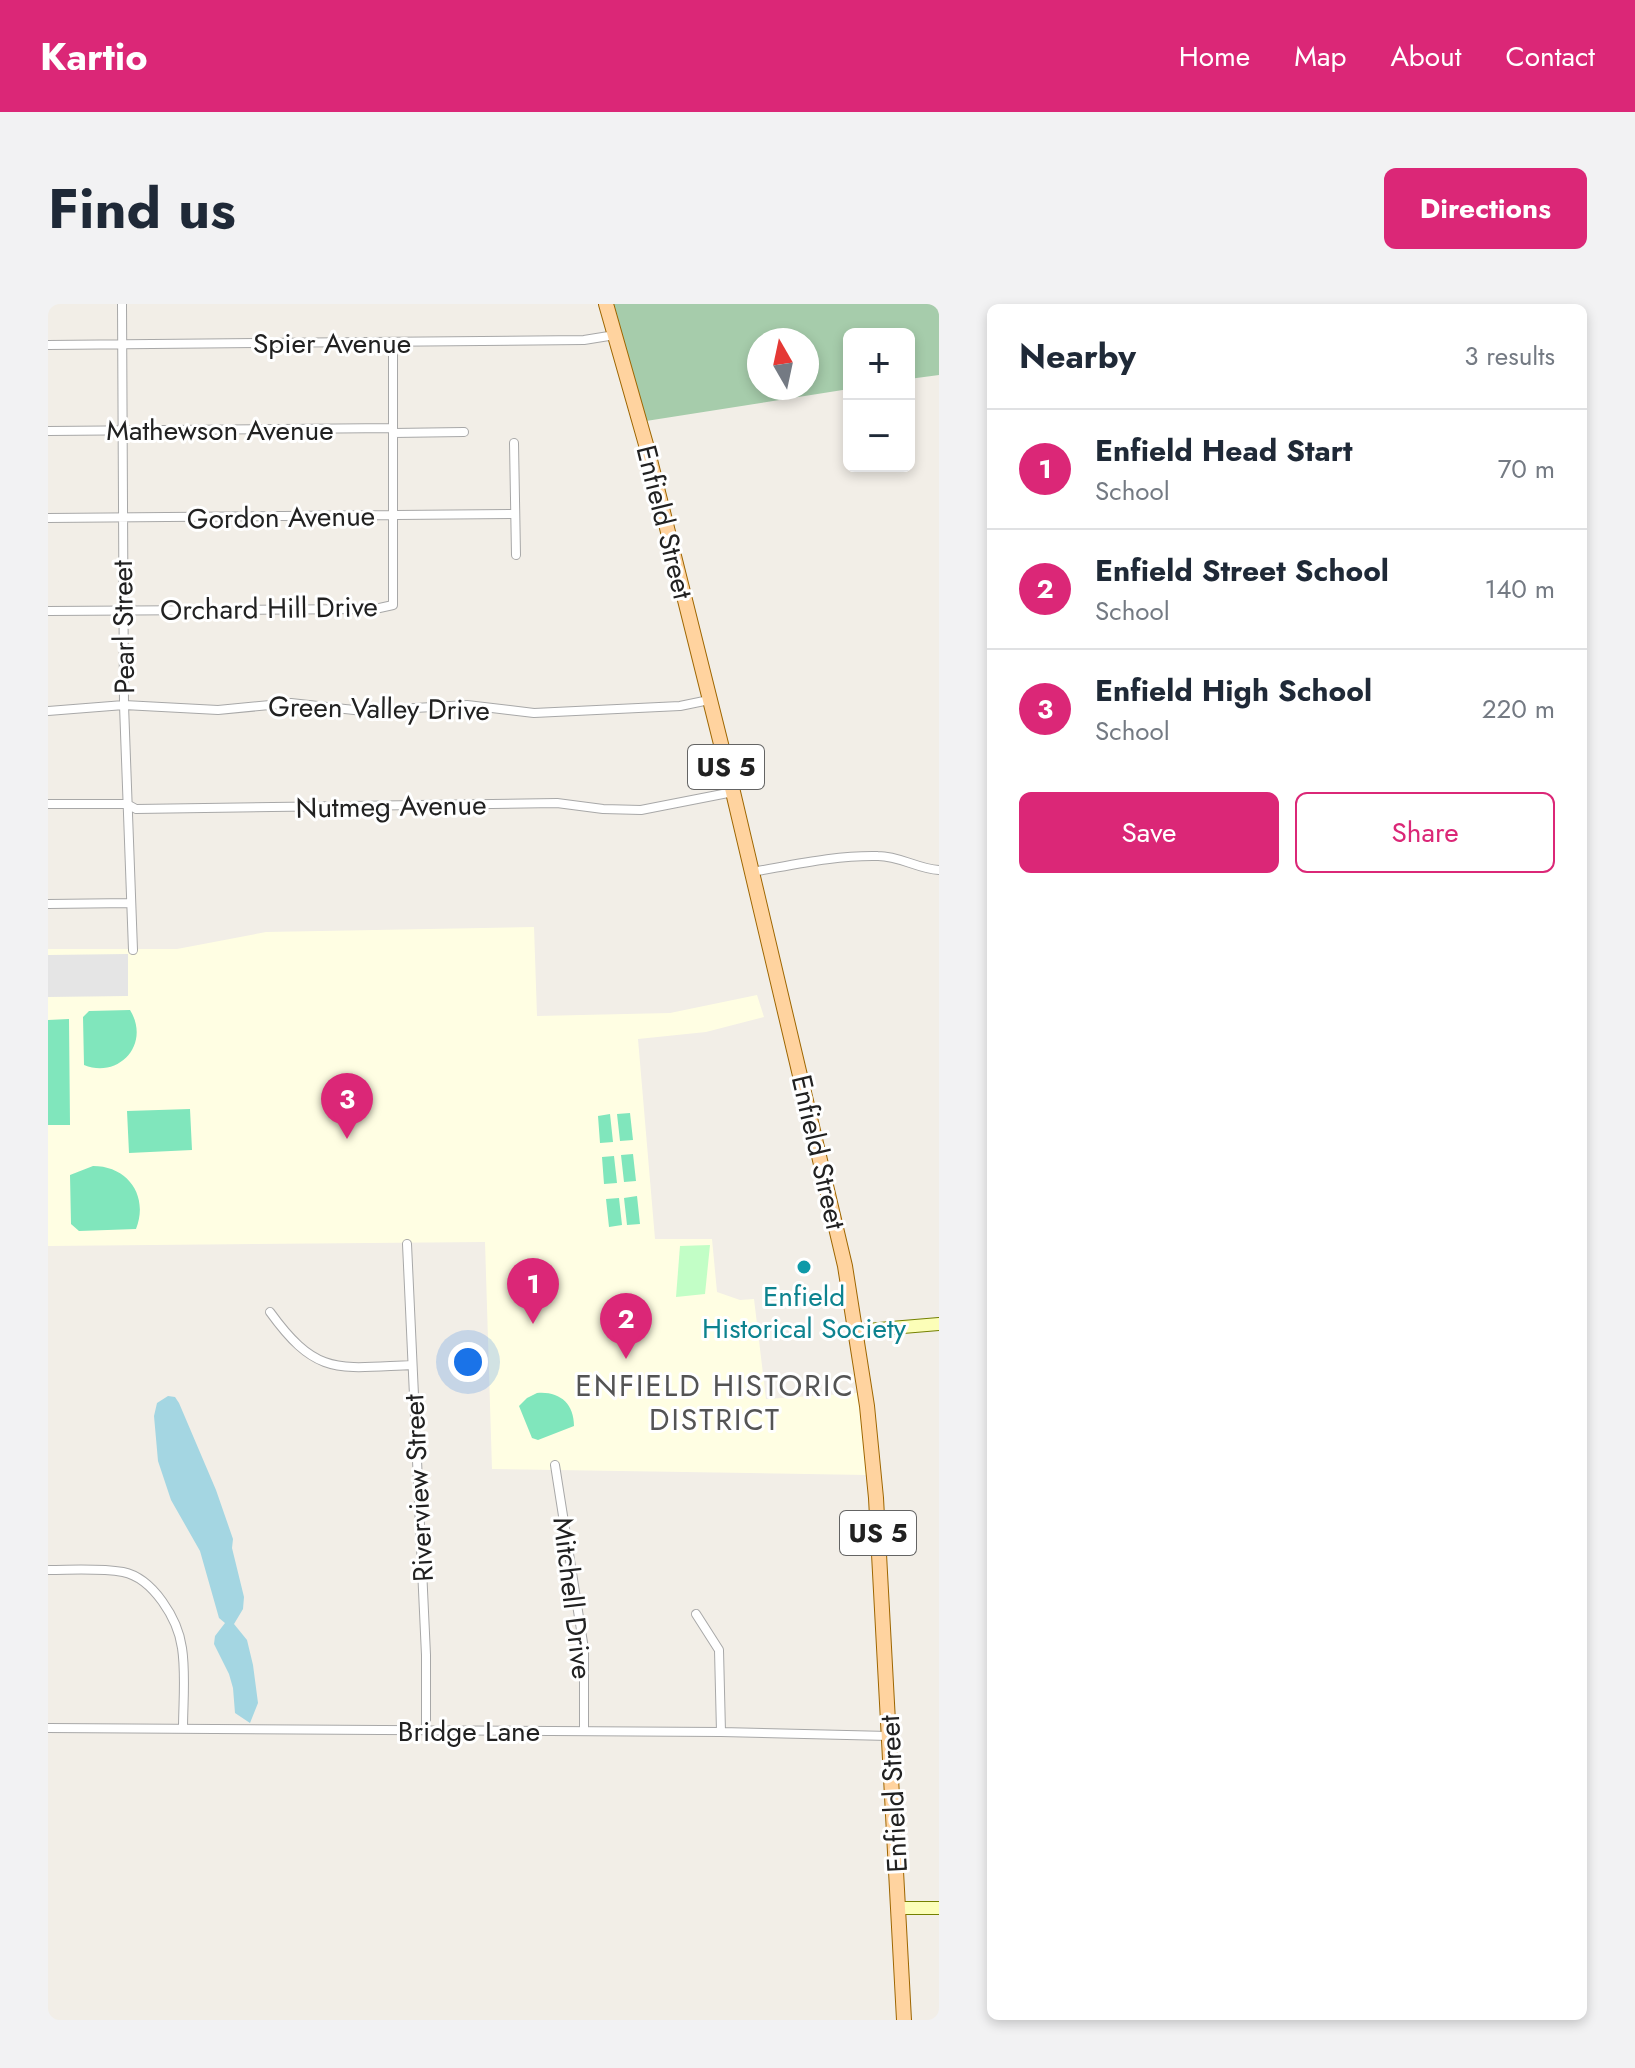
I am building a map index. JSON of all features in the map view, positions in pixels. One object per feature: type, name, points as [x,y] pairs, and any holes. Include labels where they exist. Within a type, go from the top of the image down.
[{"type":"main road","name":"Enfield Street","points":[[606,304],[647,448],[733,792],[836,1224],[855,1331],[867,1406],[875,1488],[904,2020]]},
{"type":"main road","points":[[855,1331],[939,1324]]},
{"type":"main road","points":[[899,1908],[939,1908]]},
{"type":"street","name":"Pearl Street","points":[[122,304],[122,611],[133,950]]},
{"type":"street","name":"Spier Avenue","points":[[48,345],[584,340],[615,335]]},
{"type":"street","points":[[393,343],[393,515]]},
{"type":"street","name":"Mathewson Avenue","points":[[48,431],[464,432]]},
{"type":"street","points":[[514,443],[516,555]]},
{"type":"street","name":"Gordon Avenue","points":[[48,518],[514,514]]},
{"type":"street","name":"Orchard Hill Drive","points":[[48,611],[375,609],[393,605],[393,515]]},
{"type":"street","name":"Green Valley Drive","points":[[48,711],[124,705],[218,710],[291,703],[383,711],[467,705],[534,713],[680,706],[709,700]]},
{"type":"street","name":"Nutmeg Avenue","points":[[48,804],[127,804],[136,809],[152,809],[557,803],[641,810],[733,792]]},
{"type":"street","points":[[752,872],[878,856],[902,859],[939,870]]},
{"type":"street","points":[[48,904],[131,903]]},
{"type":"street","name":"Riverview Street","points":[[407,1244],[426,1655],[426,1731]]},
{"type":"street","points":[[270,1312],[294,1343],[317,1361],[334,1366],[412,1365]]},
{"type":"street","name":"Mitchell Drive","points":[[555,1465],[584,1649],[584,1731]]},
{"type":"street","points":[[48,1570],[124,1572],[144,1582],[153,1591],[177,1631],[182,1648],[183,1729]]},
{"type":"street","points":[[696,1614],[719,1650],[721,1732]]},
{"type":"street","name":"Bridge Lane","points":[[48,1728],[721,1732],[889,1736]]},
{"type":"shaded area","points":[[613,304],[939,304],[939,375],[915,378],[915,328],[843,328],[843,390],[819,394],[819,328],[747,328],[747,400],[779,400],[646,421]]},
{"type":"shaded area","points":[[534,927],[537,1016],[670,1013],[757,995],[764,1017],[706,1032],[638,1039],[655,1239],[712,1239],[717,1292],[740,1300],[754,1299],[766,1399],[858,1393],[867,1475],[492,1469],[485,1242],[48,1246],[48,949],[177,949],[266,932]]},
{"type":"shaded area","points":[[128,954],[128,996],[48,997],[48,955]]},
{"type":"green space","points":[[130,1010],[137,1035],[128,1056],[109,1067],[84,1065],[83,1017],[89,1011]]},
{"type":"green space","points":[[69,1019],[70,1125],[48,1125],[48,1020]]},
{"type":"green space","points":[[190,1109],[192,1150],[129,1153],[127,1111]]},
{"type":"green space","points":[[630,1113],[633,1140],[620,1141],[617,1114]]},
{"type":"green space","points":[[610,1114],[613,1142],[600,1143],[598,1116]]},
{"type":"green space","points":[[633,1154],[636,1181],[624,1182],[621,1155]]},
{"type":"green space","points":[[614,1156],[617,1183],[604,1184],[602,1157]]},
{"type":"green space","points":[[93,1166],[116,1171],[132,1185],[140,1205],[136,1229],[79,1231],[71,1224],[70,1175]]},
{"type":"green space","points":[[637,1196],[640,1224],[627,1225],[624,1198]]},
{"type":"green space","points":[[619,1198],[622,1225],[609,1227],[606,1199]]},
{"type":"green space","points":[[710,1245],[705,1294],[676,1297],[680,1246]]},
{"type":"green space","points":[[537,1393],[552,1394],[564,1400],[571,1411],[574,1426],[538,1440],[532,1438],[519,1406]]},
{"type":"water","points":[[168,1396],[175,1397],[179,1403],[233,1539],[232,1548],[244,1597],[243,1609],[234,1624],[247,1640],[258,1703],[250,1723],[235,1713],[229,1674],[214,1644],[215,1636],[225,1623],[219,1618],[200,1551],[171,1500],[158,1461],[154,1416],[157,1403]]},
{"type":"place","name":"Enfield High School","points":[[347,1139]]},
{"type":"place","name":"Enfield Historical Society","points":[[804,1267]]},
{"type":"place","name":"Enfield Head Start","points":[[533,1324]]},
{"type":"place","name":"Enfield Street School","points":[[626,1359]]},
{"type":"district","name":"ENFIELD HISTORIC DISTRICT","points":[[715,1403]]}]
